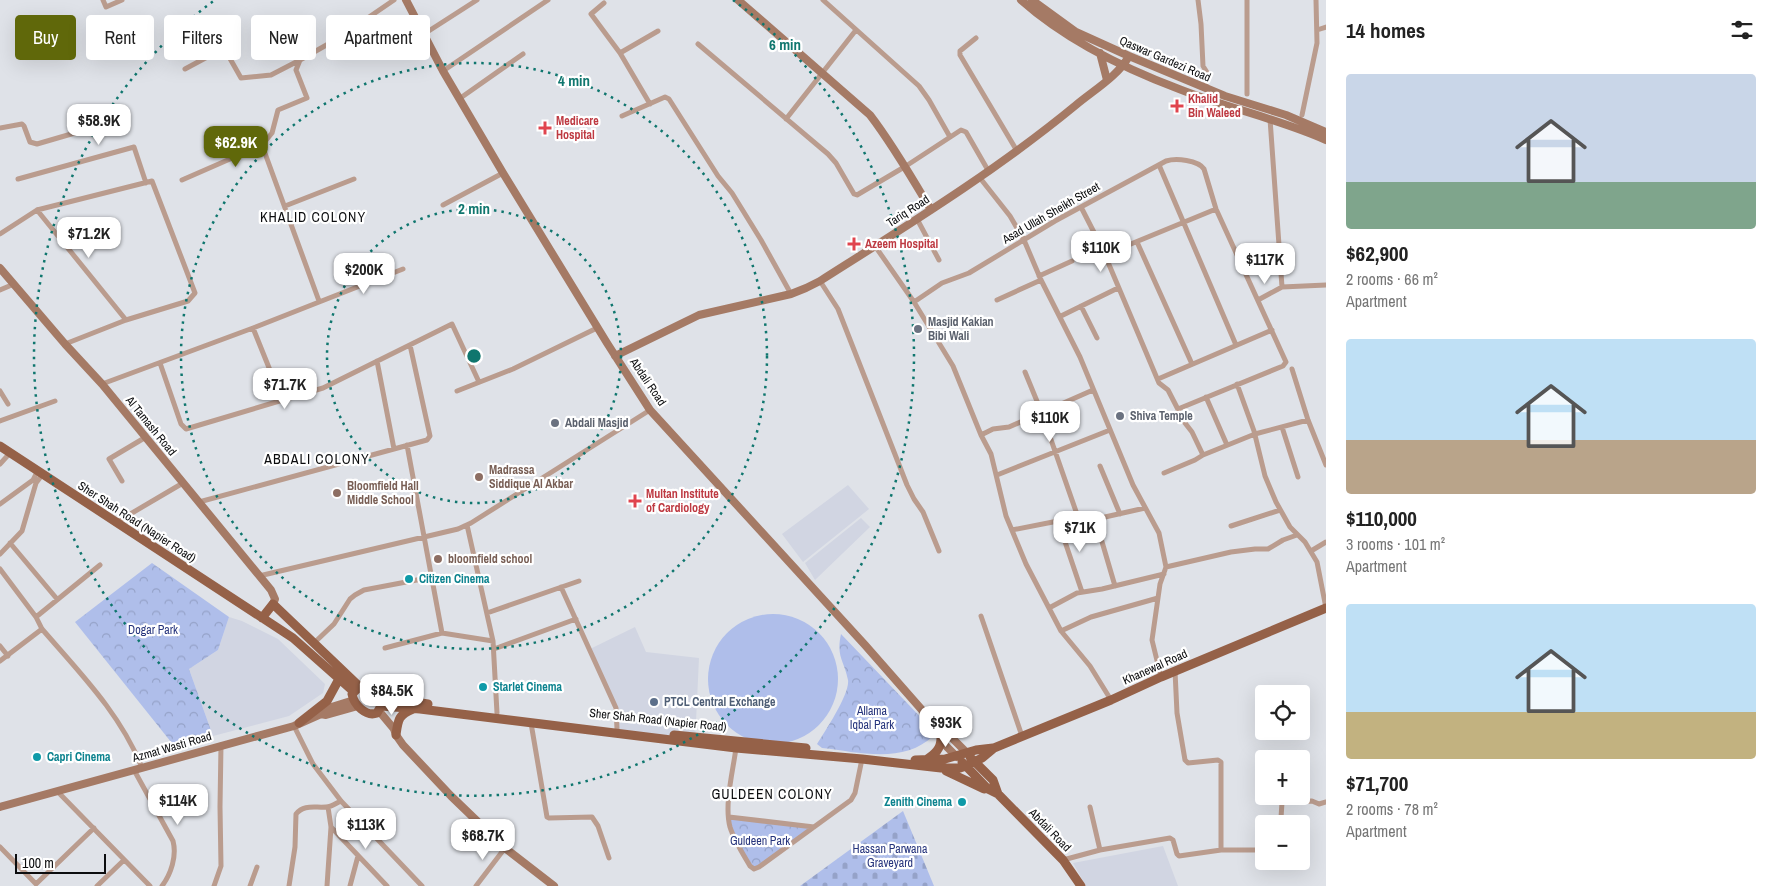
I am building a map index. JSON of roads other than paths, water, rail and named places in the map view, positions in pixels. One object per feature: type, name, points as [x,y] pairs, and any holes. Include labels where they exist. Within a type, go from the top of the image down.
[{"type":"main road","name":"Abdali Road","points":[[406,0],[414,15]]},
{"type":"main road","points":[[738,0],[870,115],[906,166],[931,210]]},
{"type":"main road","points":[[1021,0],[1051,25],[1124,65],[1179,89],[1326,140]]},
{"type":"main road","name":"Qaswar Gardezi Road","points":[[1032,0],[1076,32],[1129,56],[1205,88],[1286,115],[1326,132]]},
{"type":"main road","name":"Abdali Road","points":[[430,46],[443,72],[503,174],[650,410],[865,645],[936,728],[945,745],[988,788],[998,794],[1063,860],[1081,886]]},
{"type":"main road","points":[[1100,53],[1107,80]]},
{"type":"main road","name":"Tariq Road","points":[[615,356],[699,315],[791,294],[820,281],[990,172],[1055,123],[1107,80],[1124,65],[1129,56]]},
{"type":"main road","name":"Al Tamash Road","points":[[1,269],[102,384],[199,502],[274,595],[273,604]]},
{"type":"main road","name":"Sher Shah Road (Napier Road)","points":[[0,446],[301,645],[357,697]]},
{"type":"main road","points":[[262,618],[273,604],[314,644],[357,697],[367,713],[378,710],[418,707]]},
{"type":"main road","name":"Khanewal Road","points":[[966,766],[982,758],[994,748],[1326,608]]},
{"type":"main road","points":[[296,724],[327,701],[339,679]]},
{"type":"main road","points":[[357,697],[366,689],[374,696],[378,710],[391,732],[396,735],[451,796],[505,848],[554,886]]},
{"type":"main road","name":"Sher Shah Road (Napier Road)","points":[[374,696],[406,701],[418,707],[531,723],[736,748],[769,748],[908,762]]},
{"type":"main road","name":"Azmat Wasti Road","points":[[0,808],[296,724],[321,714],[326,715],[357,697]]},
{"type":"main road","points":[[396,735],[401,715],[418,707]]},
{"type":"main road","name":"Sher Shah Road (Napier Road)","points":[[418,707],[497,713],[769,748],[862,759],[908,762]]},
{"type":"main road","name":"Abdali Road","points":[[936,728],[948,734],[993,780],[998,794]]},
{"type":"main road","points":[[926,760],[938,749],[941,744],[941,738]]},
{"type":"main road","name":"Khanewal Road","points":[[908,762],[957,757],[976,750],[994,748]]},
{"type":"main road","points":[[908,762],[941,768],[960,768],[966,766]]},
{"type":"main road","points":[[941,768],[998,794]]},
{"type":"street","points":[[103,0],[106,6],[122,0]]},
{"type":"street","points":[[316,51],[394,0]]},
{"type":"street","points":[[430,30],[477,0]]},
{"type":"street","points":[[443,72],[548,0]]},
{"type":"street","points":[[823,0],[919,86],[950,137]]},
{"type":"street","points":[[1198,0],[1201,24],[1202,66],[1208,74],[1205,88]]},
{"type":"street","points":[[1247,0],[1247,94]]},
{"type":"street","points":[[1302,115],[1317,43],[1316,0]]},
{"type":"street","points":[[604,3],[591,14],[620,54],[650,104]]},
{"type":"street","points":[[1317,30],[1326,27]]},
{"type":"street","points":[[786,119],[856,30]]},
{"type":"street","points":[[620,54],[658,31]]},
{"type":"street","points":[[976,38],[960,51],[960,55],[1017,151]]},
{"type":"street","points":[[698,44],[832,159],[854,194],[857,195],[964,130],[990,172]]},
{"type":"street","points":[[459,98],[523,54]]},
{"type":"street","points":[[185,69],[202,60]]},
{"type":"street","points":[[231,60],[241,78],[271,75],[300,60]]},
{"type":"street","points":[[182,180],[262,145],[272,133],[278,110],[307,98],[296,70],[300,60]]},
{"type":"street","points":[[622,116],[665,97],[671,102],[688,132],[732,193],[766,248],[791,294]]},
{"type":"street","points":[[1270,119],[1282,287]]},
{"type":"street","points":[[0,128],[22,124],[30,142],[38,144],[109,123]]},
{"type":"street","points":[[262,145],[318,301]]},
{"type":"street","points":[[18,179],[134,147],[146,183]]},
{"type":"street","name":"Asad Ullah Sheikh Street","points":[[914,302],[942,284],[969,273],[1081,207],[1171,159],[1200,164],[1202,166],[1216,209]]},
{"type":"street","points":[[1159,165],[1236,345]]},
{"type":"street","points":[[443,205],[503,174]]},
{"type":"street","points":[[980,178],[1010,216],[1024,240],[1040,278],[1061,316],[1080,357],[1133,485],[1159,533],[1166,567],[1160,584],[1152,640],[1161,677]]},
{"type":"street","points":[[285,206],[354,179]]},
{"type":"street","points":[[0,234],[37,210],[152,181],[195,293],[188,302],[126,320],[65,344]]},
{"type":"street","points":[[1081,207],[1161,386],[1168,390],[1203,455]]},
{"type":"street","points":[[1104,255],[1216,209],[1286,362],[1178,409]]},
{"type":"street","points":[[37,210],[126,320]]},
{"type":"street","points":[[917,219],[939,260]]},
{"type":"street","points":[[1137,242],[1192,364]]},
{"type":"street","points":[[875,246],[914,302],[953,366],[981,434],[992,454],[1005,510],[1026,564],[1061,631],[1090,666],[1111,700]]},
{"type":"street","points":[[998,300],[1072,261]]},
{"type":"street","points":[[102,384],[253,328],[403,269]]},
{"type":"street","points":[[820,281],[838,309],[907,485],[923,512],[939,551]]},
{"type":"street","points":[[0,290],[14,284]]},
{"type":"street","points":[[1258,300],[1282,287],[1326,285]]},
{"type":"street","points":[[1061,316],[1118,288]]},
{"type":"street","points":[[1081,306],[1097,338]]},
{"type":"street","points":[[160,363],[181,424],[186,429],[322,388],[452,324],[479,382]]},
{"type":"street","points":[[253,328],[282,400]]},
{"type":"street","points":[[456,391],[513,369],[598,328]]},
{"type":"street","points":[[1158,379],[1272,330]]},
{"type":"street","points":[[199,502],[427,440],[430,436],[410,345]]},
{"type":"street","points":[[377,361],[394,449]]},
{"type":"street","points":[[1292,369],[1308,420],[1326,465]]},
{"type":"street","points":[[1025,372],[1056,452],[1079,520]]},
{"type":"street","points":[[1237,384],[1255,434],[1265,476],[1280,510],[1290,527],[1311,551],[1317,562],[1326,608]]},
{"type":"street","points":[[981,434],[994,429],[1009,427],[1093,390]]},
{"type":"street","points":[[0,391],[8,404]]},
{"type":"street","points":[[1206,397],[1227,446]]},
{"type":"street","points":[[0,421],[54,401]]},
{"type":"street","points":[[259,576],[458,529],[650,410]]},
{"type":"street","points":[[1164,473],[1255,434],[1308,420]]},
{"type":"street","points":[[1282,427],[1298,477]]},
{"type":"street","points":[[997,475],[1110,430]]},
{"type":"street","points":[[122,480],[109,459],[146,437]]},
{"type":"street","points":[[407,445],[442,633]]},
{"type":"street","points":[[0,464],[10,453]]},
{"type":"street","points":[[1100,466],[1120,514]]},
{"type":"street","points":[[0,504],[40,473]]},
{"type":"street","points":[[0,554],[22,531],[40,473]]},
{"type":"street","points":[[115,523],[183,483]]},
{"type":"street","points":[[1012,530],[1058,520],[1095,518],[1144,508]]},
{"type":"street","points":[[1231,526],[1280,510]]},
{"type":"street","points":[[1095,518],[1115,586]]},
{"type":"street","points":[[1058,520],[1082,592]]},
{"type":"street","points":[[467,525],[493,641],[497,713]]},
{"type":"street","points":[[1166,567],[1231,552],[1268,549],[1283,540],[1297,535]]},
{"type":"street","points":[[1311,551],[1326,542]]},
{"type":"street","points":[[10,543],[57,599]]},
{"type":"street","points":[[36,617],[100,565]]},
{"type":"street","points":[[0,569],[36,617],[42,629],[109,708],[133,746],[138,769],[173,841],[172,868],[162,886]]},
{"type":"street","points":[[1049,608],[1072,595],[1082,592],[1164,574]]},
{"type":"street","points":[[314,644],[334,624],[350,599],[355,595],[364,590],[422,579]]},
{"type":"street","points":[[487,612],[579,581]]},
{"type":"street","points":[[561,587],[616,708],[617,729]]},
{"type":"street","points":[[1061,631],[1091,617],[1158,598]]},
{"type":"street","points":[[981,616],[1022,736]]},
{"type":"street","points":[[494,649],[576,618]]},
{"type":"street","points":[[0,662],[42,629]]},
{"type":"street","points":[[386,648],[442,633],[493,641]]},
{"type":"street","points":[[0,646],[8,656]]},
{"type":"street","points":[[1175,671],[1177,713],[1185,760],[1188,763],[1218,760],[1221,762],[1221,850]]},
{"type":"street","points":[[531,723],[547,817],[592,817],[598,826],[609,858]]},
{"type":"street","points":[[296,724],[313,764],[341,801],[422,886]]},
{"type":"street","points":[[214,886],[221,866],[221,745]]},
{"type":"street","points":[[736,748],[730,795],[730,827],[742,853],[754,869],[853,797],[862,759]]},
{"type":"street","points":[[57,791],[150,886]]},
{"type":"street","points":[[288,886],[295,847],[296,814],[304,808],[328,807],[341,801]]},
{"type":"street","points":[[1310,801],[1319,804],[1326,802]]},
{"type":"street","points":[[327,886],[331,827],[328,807]]},
{"type":"street","points":[[1090,807],[1100,850]]},
{"type":"street","points":[[729,817],[814,827]]},
{"type":"street","points":[[331,827],[387,886]]},
{"type":"street","points":[[0,847],[37,885],[94,828]]},
{"type":"street","points":[[1063,860],[1100,850],[1170,838],[1173,840],[1179,856],[1221,850],[1255,852]]},
{"type":"street","points":[[476,886],[505,848]]},
{"type":"street","points":[[350,886],[358,856]]},
{"type":"street","points":[[96,886],[124,860]]},
{"type":"street","points":[[250,886],[257,867]]},
{"type":"place","name":"Khalid Bin Waleed","points":[[1177,106]]},
{"type":"place","name":"Medicare Hospital","points":[[545,128]]},
{"type":"place","name":"Azeem Hospital","points":[[854,244]]},
{"type":"place","name":"Masjid Kakian Bibi Wali","points":[[918,329]]},
{"type":"place","name":"Shiva Temple","points":[[1120,416]]},
{"type":"place","name":"Abdali Masjid","points":[[555,423]]},
{"type":"place","name":"Madrassa Siddique Al Akbar","points":[[479,477]]},
{"type":"place","name":"Bloomfield Hall Middle School","points":[[337,493]]},
{"type":"place","name":"Multan Institute of Cardiology","points":[[635,501]]},
{"type":"place","name":"bloomfield school","points":[[438,559]]},
{"type":"place","name":"Citizen Cinema","points":[[409,579]]},
{"type":"place","name":"Starlet Cinema","points":[[483,687]]},
{"type":"place","name":"PTCL Central Exchange","points":[[654,702]]},
{"type":"place","name":"Capri Cinema","points":[[37,757]]},
{"type":"place","name":"Zenith Cinema","points":[[962,802]]},
{"type":"district","name":"KHALID COLONY","points":[[313,217]]},
{"type":"district","name":"ABDALI COLONY","points":[[317,459]]},
{"type":"district","name":"GULDEEN COLONY","points":[[772,794]]},
{"type":"park label","name":"Dogar Park","points":[[153,630]]},
{"type":"park label","name":"Allama Iqbal Park","points":[[872,718]]},
{"type":"park label","name":"Guldeen Park","points":[[760,841]]},
{"type":"park label","name":"Hassan Parwana Graveyard","points":[[890,856]]}]
